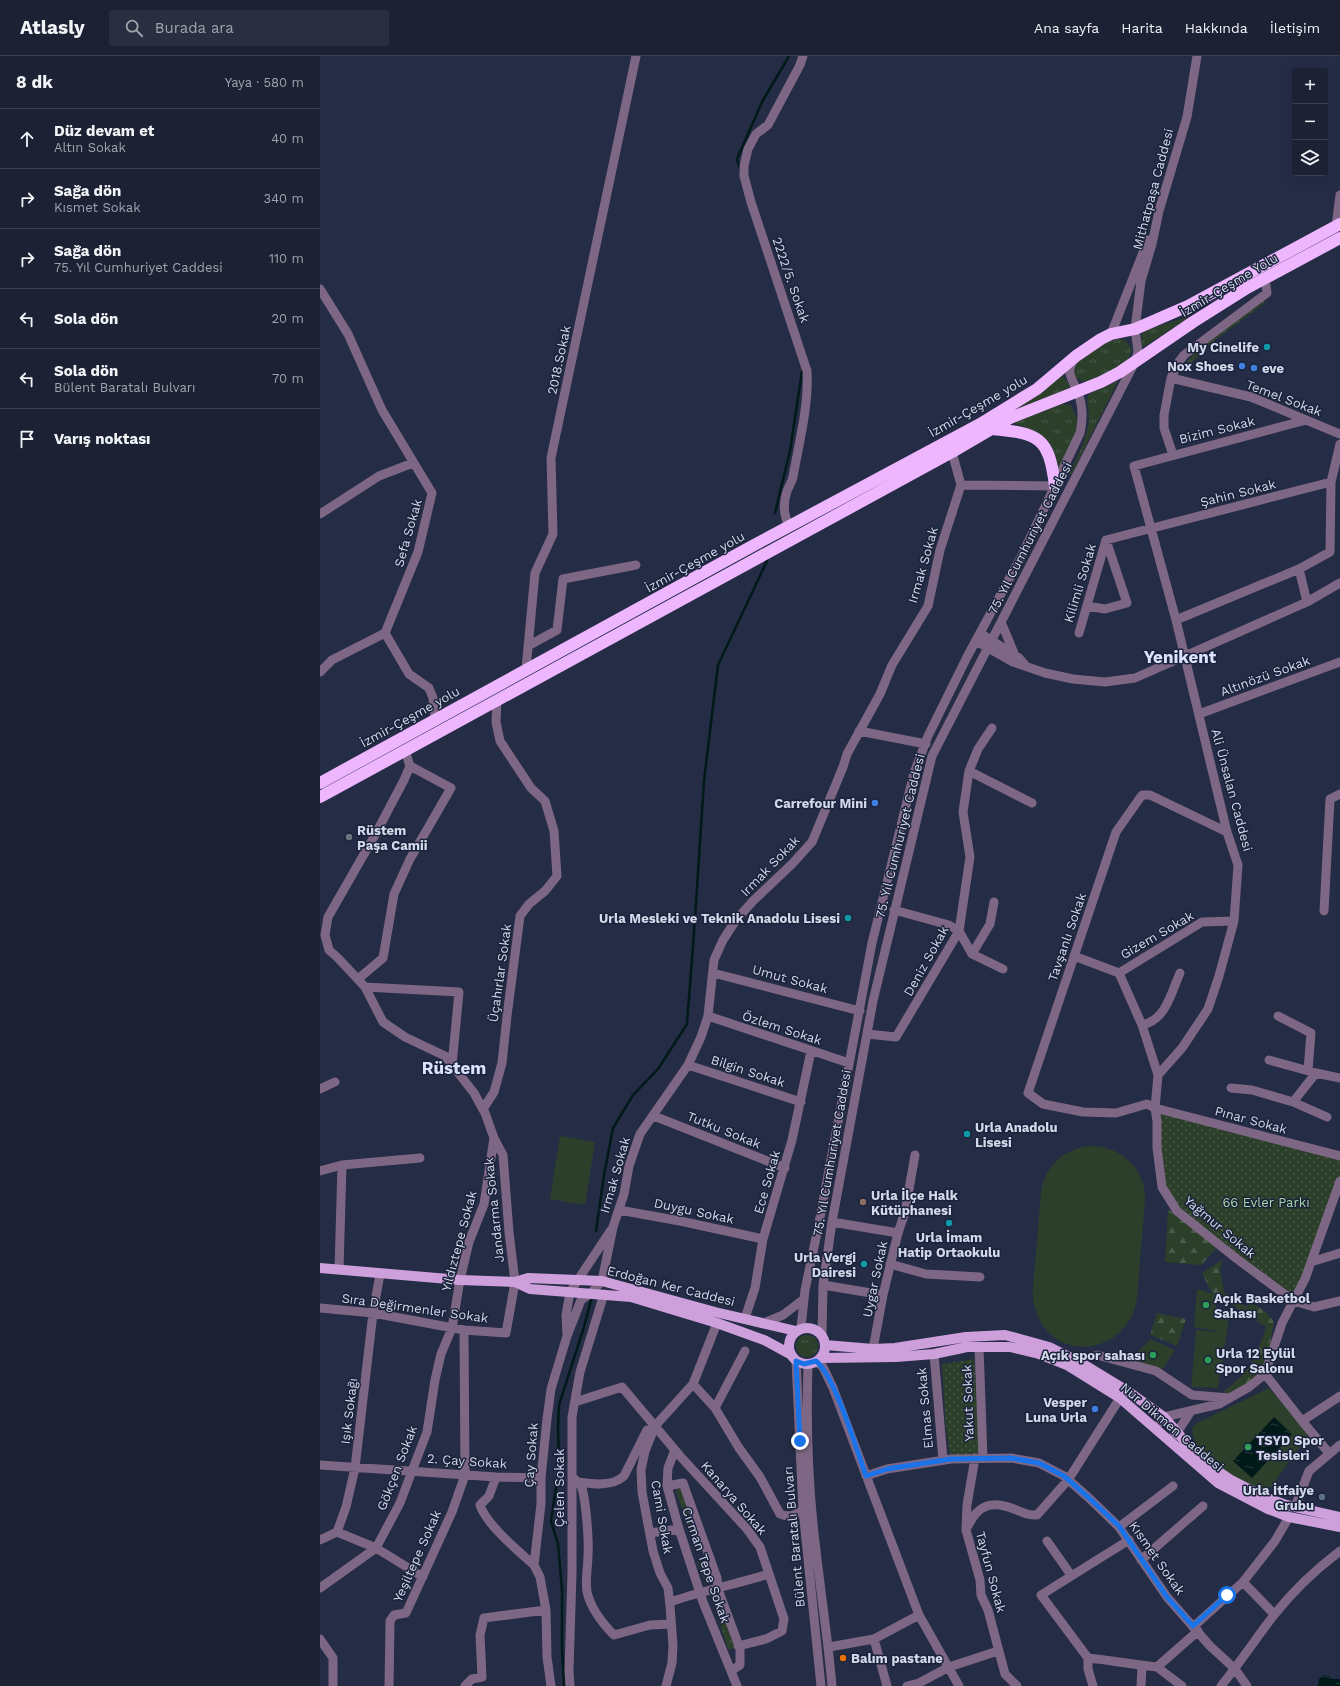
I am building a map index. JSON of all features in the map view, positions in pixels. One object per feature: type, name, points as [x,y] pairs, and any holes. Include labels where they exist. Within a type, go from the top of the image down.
[{"type":"highway","name":"İzmir-Çeşme Yolu","points":[[1111,334],[1135,329],[1188,306],[1338,225]]},
{"type":"highway","name":"İzmir-Çeşme Yolu","points":[[1078,392],[1120,372],[1193,322],[1265,278],[1340,238]]},
{"type":"highway","name":"İzmir-Çeşme yolu","points":[[320,783],[526,669],[980,424],[1036,389],[1076,356],[1111,334]]},
{"type":"highway","name":"İzmir-Çeşme yolu","points":[[320,797],[952,452],[1010,418],[1078,392]]},
{"type":"highway","points":[[991,429],[1025,433],[1040,440],[1053,467],[1055,486]]},
{"type":"main road","name":"Erdoğan Ker Caddesi","points":[[320,1268],[460,1280],[515,1282],[528,1278],[602,1281],[716,1312],[798,1330]]},
{"type":"main road","name":"Erdoğan Ker Caddesi","points":[[515,1282],[530,1289],[604,1294],[632,1298],[717,1323],[764,1340],[793,1358]]},
{"type":"main road","points":[[812,1328],[823,1340],[824,1350],[815,1361],[793,1358],[789,1341],[798,1330],[812,1328]]},
{"type":"main road","name":"Nur Dikmen Caddesi","points":[[823,1340],[873,1349],[895,1348],[966,1337],[1005,1335],[1048,1347],[1083,1364],[1129,1392],[1164,1416],[1199,1458],[1231,1480],[1264,1497],[1295,1507],[1340,1517]]},
{"type":"main road","name":"Nur Dikmen Caddesi","points":[[815,1361],[934,1354],[967,1347],[1010,1347],[1039,1354],[1067,1365],[1120,1398],[1218,1483],[1268,1509],[1289,1517],[1340,1528]]},
{"type":"street","name":"2018.Sokak","points":[[526,669],[535,573],[553,534],[551,458],[636,56]]},
{"type":"street","name":"2222/5. Sokak","points":[[789,526],[784,512],[784,502],[792,479],[804,415],[808,384],[807,371],[751,202],[744,176],[744,166],[748,150],[756,134],[768,124],[800,65],[803,56]]},
{"type":"street","name":"Mithatpaşa Caddesi","points":[[1136,360],[1138,351],[1135,329],[1141,281],[1152,244],[1159,211],[1187,117],[1197,56]]},
{"type":"street","points":[[1338,225],[1340,195]]},
{"type":"street","points":[[1111,334],[1159,211]]},
{"type":"street","points":[[1173,455],[1164,428],[1164,419],[1171,378],[1178,363],[1184,354],[1267,293],[1265,278]]},
{"type":"street","name":"Sefa Sokak","points":[[320,289],[348,334],[382,410],[432,493],[418,552],[385,633]]},
{"type":"street","points":[[1137,309],[1145,318],[1157,320]]},
{"type":"street","name":"75. Yıl Cumhuriyet Caddesi","points":[[798,1330],[872,943],[914,773],[926,744],[976,641],[1022,555],[1072,451],[1083,422],[1078,392],[1070,378],[1069,371],[1070,365],[1076,356]]},
{"type":"street","name":"75. Yıl Cumhuriyet Caddesi","points":[[823,1340],[823,1285],[832,1222],[873,1001],[932,756],[1136,360]]},
{"type":"street","name":"Temel Sokak","points":[[1171,378],[1251,397],[1340,434]]},
{"type":"street","name":"Bizim Sokak","points":[[1134,466],[1306,420]]},
{"type":"street","points":[[1176,620],[1299,569],[1330,552],[1331,482],[1340,444]]},
{"type":"street","points":[[952,452],[961,485],[1055,486]]},
{"type":"street","points":[[320,514],[379,476],[413,463]]},
{"type":"street","name":"Ali Ünsalan Caddesi","points":[[1134,466],[1176,620],[1228,832],[1238,865],[1234,921],[1220,976],[1208,1009],[1182,1048],[1158,1075]]},
{"type":"street","name":"Şahin Sokak","points":[[1152,529],[1331,482]]},
{"type":"street","name":"Irmak Sokak","points":[[613,1227],[619,1210],[629,1166],[640,1134],[654,1116],[688,1065],[701,1037],[708,1016],[714,960],[736,920],[812,842],[820,826],[847,754],[880,694],[892,665],[928,606],[940,550],[961,485]]},
{"type":"street","name":"Kilimli Sokak","points":[[1079,632],[1106,540],[1152,529]]},
{"type":"street","points":[[1086,606],[1105,609],[1127,603],[1106,540]]},
{"type":"street","points":[[528,646],[557,630],[562,578],[636,565]]},
{"type":"street","points":[[1299,569],[1307,602]]},
{"type":"street","points":[[980,633],[991,644],[1014,662],[1045,673],[1073,679],[1105,682],[1135,678],[1307,602],[1340,583]]},
{"type":"street","points":[[1001,622],[1014,654]]},
{"type":"street","points":[[320,672],[332,660],[385,633],[410,674],[429,688],[433,698],[435,719]]},
{"type":"street","points":[[976,641],[991,644],[1014,654],[1025,665]]},
{"type":"street","name":"Altınözü Sokak","points":[[1199,714],[1340,662]]},
{"type":"street","name":"Üçahırlar Sokak","points":[[484,1109],[494,1092],[502,1063],[520,916],[529,904],[545,892],[557,876],[554,831],[545,801],[531,788],[500,741],[496,722],[497,700]]},
{"type":"street","name":"Deniz Sokak","points":[[867,1034],[896,1037],[959,931],[970,857],[963,812],[969,771],[978,749],[992,728]]},
{"type":"street","points":[[859,731],[926,744]]},
{"type":"street","points":[[358,979],[383,958],[394,894],[410,859],[451,788],[410,766],[405,750]]},
{"type":"street","name":"Yıldıztepe Sokak","points":[[410,766],[375,835],[328,917],[324,950],[338,958],[365,987],[383,1022],[406,1037],[446,1056],[484,1109],[494,1138],[484,1204],[469,1242],[460,1280],[452,1328]]},
{"type":"street","points":[[969,771],[1032,803]]},
{"type":"street","points":[[1324,911],[1330,799],[1340,794]]},
{"type":"street","name":"Tavşanlı Sokak","points":[[1043,1104],[1028,1093],[1116,832],[1146,795],[1228,832]]},
{"type":"street","points":[[972,954],[990,924],[994,902]]},
{"type":"street","points":[[894,910],[949,925],[959,931],[972,954],[1003,970]]},
{"type":"street","name":"Gizem Sokak","points":[[1118,973],[1202,922],[1234,921]]},
{"type":"street","points":[[1074,956],[1118,973],[1142,1025],[1158,1075],[1155,1108]]},
{"type":"street","name":"Umut Sokak","points":[[713,972],[860,1011]]},
{"type":"street","points":[[1142,1025],[1150,1023],[1163,1012],[1180,973]]},
{"type":"street","points":[[365,987],[459,992],[452,1065]]},
{"type":"street","name":"Özlem Sokak","points":[[708,1016],[849,1063]]},
{"type":"street","points":[[1278,1016],[1311,1033],[1312,1072],[1293,1102]]},
{"type":"street","name":"Ece Sokak","points":[[746,1318],[755,1288],[764,1239],[785,1168],[801,1102],[811,1051]]},
{"type":"street","points":[[1269,1060],[1340,1078]]},
{"type":"street","name":"Bilgin Sokak","points":[[688,1065],[801,1102]]},
{"type":"street","points":[[320,1089],[335,1082]]},
{"type":"street","points":[[1231,1088],[1252,1090],[1293,1102],[1327,1118]]},
{"type":"street","name":"Pınar Sokak","points":[[1043,1104],[1083,1112],[1116,1113],[1147,1104],[1155,1108],[1340,1156]]},
{"type":"street","name":"Yağmur Sokak","points":[[1155,1108],[1157,1121],[1157,1148],[1162,1187],[1177,1211],[1237,1259],[1294,1301],[1314,1307],[1340,1301]]},
{"type":"street","name":"Tutku Sokak","points":[[654,1116],[785,1168]]},
{"type":"street","name":"Jandarma Sokak","points":[[494,1138],[503,1154],[509,1232],[515,1282],[506,1333]]},
{"type":"street","points":[[898,1233],[905,1212],[915,1155]]},
{"type":"street","points":[[320,1170],[342,1165],[420,1158]]},
{"type":"street","points":[[339,1269],[342,1165]]},
{"type":"street","points":[[1155,1428],[1164,1416],[1219,1404],[1231,1398],[1266,1374],[1282,1323],[1305,1278],[1340,1181]]},
{"type":"street","name":"Duygu Sokak","points":[[619,1210],[764,1239]]},
{"type":"street","name":"Uygar Sokak","points":[[832,1222],[898,1233],[883,1295],[873,1349]]},
{"type":"street","points":[[567,1336],[581,1300],[591,1293],[602,1281],[613,1227]]},
{"type":"street","points":[[567,1336],[566,1315],[570,1292],[575,1281],[613,1227]]},
{"type":"street","points":[[1311,1262],[1340,1253]]},
{"type":"street","points":[[890,1264],[926,1274],[980,1277]]},
{"type":"street","name":"Işık Sokağı","points":[[337,1532],[346,1507],[355,1468],[373,1313],[380,1274]]},
{"type":"street","points":[[823,1285],[883,1295]]},
{"type":"street","name":"Çelen Sokak","points":[[570,1686],[569,1644],[577,1483],[572,1417],[580,1372],[604,1294]]},
{"type":"street","points":[[764,1323],[783,1315],[804,1299]]},
{"type":"street","name":"Sıra Değirmenler Sokak","points":[[320,1308],[373,1313],[464,1330],[506,1333]]},
{"type":"street","name":"Cami Sokak","points":[[666,1686],[672,1663],[673,1645],[670,1602],[668,1588],[660,1573],[650,1533],[642,1492],[641,1470],[645,1451],[654,1424],[693,1384],[717,1323]]},
{"type":"street","name":"Gökçen Sokak","points":[[320,1588],[376,1548],[400,1503],[427,1432],[435,1380],[442,1354],[452,1328]]},
{"type":"street","name":"Yeşiltepe Sokak","points":[[388,1686],[390,1621],[394,1615],[406,1613],[452,1512],[465,1475],[464,1330]]},
{"type":"street","name":"Çay Sokak","points":[[534,1565],[541,1504],[541,1478],[551,1390],[567,1336]]},
{"type":"street","name":"Yakut Sokak","points":[[979,1347],[979,1458]]},
{"type":"street","points":[[715,1408],[745,1351]]},
{"type":"street","name":"Elmas Sokak","points":[[934,1354],[943,1460]]},
{"type":"street","points":[[1097,1355],[1156,1371],[1192,1395],[1231,1398]]},
{"type":"street","name":"Bülent Baratalı Bulvarı","points":[[793,1358],[803,1510],[821,1686]]},
{"type":"street","points":[[815,1361],[823,1368],[833,1388],[919,1615],[960,1686]]},
{"type":"street","name":"Bülent Baratalı Bulvarı","points":[[815,1361],[807,1401],[810,1487],[816,1549],[829,1647],[832,1686]]},
{"type":"street","points":[[1266,1374],[1329,1453]]},
{"type":"street","points":[[693,1384],[715,1408],[739,1448],[760,1476],[780,1514],[788,1516],[796,1515],[803,1510]]},
{"type":"street","name":"Kanarya Sokak","points":[[575,1402],[622,1387],[674,1450],[747,1529],[760,1547],[784,1619],[782,1631],[766,1639],[738,1646]]},
{"type":"street","points":[[1302,1421],[1340,1396]]},
{"type":"street","points":[[966,1530],[973,1515],[985,1505],[1002,1505],[1029,1516],[1037,1515],[1068,1480],[1120,1398]]},
{"type":"street","points":[[1169,1441],[1178,1431],[1191,1411]]},
{"type":"street","points":[[654,1424],[624,1476],[615,1482],[606,1484],[577,1483],[587,1529],[588,1554],[586,1583],[588,1594],[602,1624],[614,1635],[650,1625],[671,1624]]},
{"type":"street","points":[[1295,1507],[1309,1472],[1340,1445]]},
{"type":"street","name":"Cırman Tepe Sokak","points":[[674,1450],[668,1468],[667,1486],[679,1530],[704,1602],[737,1686]]},
{"type":"street","name":"Tayfun Sokak","points":[[979,1458],[966,1505],[966,1530],[980,1580],[981,1595],[988,1610],[1005,1674],[1017,1686]]},
{"type":"street","name":"Kısmet Sokak","points":[[866,1476],[887,1469],[943,1460],[1011,1458],[1039,1463],[1068,1480],[1119,1526],[1167,1597],[1210,1646],[1235,1669],[1247,1686]]},
{"type":"street","name":"2. Çay Sokak","points":[[320,1466],[496,1477],[541,1478]]},
{"type":"street","points":[[496,1477],[489,1496],[480,1504],[483,1513],[515,1549],[534,1565],[540,1577],[546,1610],[547,1657],[551,1686]]},
{"type":"street","points":[[667,1486],[683,1484],[716,1578],[718,1589],[740,1649],[740,1665],[731,1671]]},
{"type":"street","points":[[1119,1526],[1173,1486]]},
{"type":"street","points":[[1141,1560],[1203,1506]]},
{"type":"street","points":[[1157,1667],[1243,1582],[1275,1541],[1289,1517]]},
{"type":"street","points":[[650,1533],[679,1530]]},
{"type":"street","points":[[320,1540],[337,1532],[376,1548],[423,1577]]},
{"type":"street","points":[[1093,1686],[1088,1669],[1088,1658],[1041,1595],[1129,1540]]},
{"type":"street","points":[[1047,1541],[1071,1575]]},
{"type":"street","points":[[1221,1686],[1274,1614],[1316,1570],[1340,1551]]},
{"type":"street","points":[[670,1602],[701,1591],[718,1589],[769,1574]]},
{"type":"street","points":[[1243,1582],[1274,1614]]},
{"type":"street","points":[[466,1686],[472,1679],[483,1681],[480,1635],[484,1618],[546,1610]]},
{"type":"street","points":[[829,1647],[874,1639],[919,1615]]},
{"type":"street","points":[[320,1639],[333,1658],[333,1686]]},
{"type":"street","points":[[874,1639],[887,1686]]},
{"type":"street","points":[[908,1686],[919,1683],[949,1667],[998,1650]]},
{"type":"street","points":[[1088,1658],[1116,1660],[1142,1666],[1157,1667],[1182,1686]]},
{"type":"street","points":[[1141,1686],[1142,1666]]},
{"type":"green space","points":[[1264,301],[1265,303],[1211,343],[1186,368],[1183,367],[1201,347]]},
{"type":"green space","points":[[1191,316],[1145,346],[1142,346],[1142,333],[1145,330]]},
{"type":"green space","points":[[1110,340],[1125,340],[1132,349],[1128,361],[1123,366],[1087,382],[1075,377],[1074,372],[1078,361]]},
{"type":"green space","points":[[1062,374],[1071,388],[1006,413]]},
{"type":"green space","points":[[1118,381],[1071,475],[1068,473],[1082,448],[1088,426],[1089,419],[1087,397],[1089,394]]},
{"type":"green space","points":[[1061,404],[1070,405],[1075,414],[1077,425],[1073,439],[1058,471],[1041,436],[1032,430],[1013,423]]},
{"type":"green space","name":"66 Evler Parkı","points":[[1155,1108],[1340,1156],[1340,1181],[1294,1301],[1177,1211],[1162,1187]]},
{"type":"green space","points":[[560,1136],[595,1142],[585,1205],[550,1199]]},
{"type":"green space","points":[[1090,1146],[1110,1149],[1127,1159],[1134,1166],[1140,1175],[1143,1184],[1145,1195],[1144,1216],[1137,1299],[1131,1318],[1120,1332],[1106,1341],[1090,1346],[1074,1346],[1058,1340],[1045,1329],[1034,1305],[1033,1281],[1041,1193],[1046,1175],[1056,1161],[1063,1155],[1080,1148]]},
{"type":"green space","points":[[1168,1209],[1215,1246],[1215,1250],[1201,1265],[1165,1262]]},
{"type":"green space","points":[[1223,1259],[1220,1270],[1224,1292],[1247,1307],[1250,1302],[1265,1311],[1274,1322],[1265,1374],[1231,1398],[1224,1391],[1247,1370],[1259,1347],[1266,1327],[1211,1291],[1202,1273]]},
{"type":"green space","name":"Urla 12 Eylül Spor Salonu","points":[[1197,1289],[1215,1294],[1217,1316],[1229,1318],[1218,1388],[1191,1387],[1196,1330],[1222,1332],[1194,1327]]},
{"type":"green space","points":[[1157,1313],[1186,1319],[1177,1346],[1150,1335]]},
{"type":"green space","points":[[807,1335],[815,1338],[818,1346],[815,1354],[807,1357],[799,1354],[796,1346],[799,1338]]},
{"type":"green space","name":"Açık spor sahası","points":[[1151,1339],[1175,1350],[1162,1370],[1128,1361]]},
{"type":"green space","points":[[974,1359],[979,1431],[983,1458],[951,1459],[946,1429],[942,1364]]},
{"type":"green space","name":"TSYD Spor Tesisleri","points":[[1269,1388],[1309,1434],[1264,1497],[1199,1458],[1192,1428],[1197,1423]]},
{"type":"green space","points":[[680,1487],[702,1548],[695,1549],[676,1491]]},
{"type":"green space","points":[[705,1559],[713,1581],[706,1584],[698,1562]]},
{"type":"green space","points":[[715,1587],[734,1647],[732,1649],[728,1649],[709,1590]]},
{"type":"water","points":[[1274,1417],[1292,1434],[1252,1478],[1233,1461]]},
{"type":"water","points":[[1324,1675],[1329,1676],[1332,1679],[1340,1679],[1340,1686],[1318,1686],[1319,1679]]},
{"type":"waterway","points":[[740,169],[737,159],[762,102],[789,56]]},
{"type":"waterway","points":[[775,513],[790,451],[802,371]]},
{"type":"waterway","points":[[596,1231],[604,1175],[613,1128],[633,1095],[658,1069],[687,1024],[704,781],[718,665],[767,561]]},
{"type":"waterway","points":[[564,1686],[562,1590],[558,1544],[551,1521],[559,1468],[559,1405],[592,1297]]},
{"type":"place","name":"My Cinelife","points":[[1267,347]]},
{"type":"place","name":"Nox Shoes","points":[[1242,366]]},
{"type":"place","name":"eve","points":[[1254,368]]},
{"type":"place","name":"Carrefour Mini","points":[[875,803]]},
{"type":"place","name":"Rüstem Paşa Camii","points":[[349,837]]},
{"type":"place","name":"Urla Mesleki ve Teknik Anadolu Lisesi","points":[[848,918]]},
{"type":"place","name":"Urla Anadolu Lisesi","points":[[967,1134]]},
{"type":"place","name":"Urla İlçe Halk Kütüphanesi","points":[[863,1202]]},
{"type":"place","name":"Urla İmam Hatip Ortaokulu","points":[[949,1223]]},
{"type":"place","name":"Urla Vergi Dairesi","points":[[864,1264]]},
{"type":"place","name":"Açık Basketbol Sahası","points":[[1206,1305]]},
{"type":"place","name":"Açık spor sahası","points":[[1153,1355]]},
{"type":"place","name":"Urla 12 Eylül Spor Salonu","points":[[1208,1360]]},
{"type":"place","name":"Vesper Luna Urla","points":[[1095,1409]]},
{"type":"place","name":"TSYD Spor Tesisleri","points":[[1248,1447]]},
{"type":"place","name":"Urla İtfaiye Grubu","points":[[1322,1497]]},
{"type":"place","name":"Balım pastane","points":[[843,1658]]},
{"type":"district","name":"Yenikent","points":[[1180,657]]},
{"type":"district","name":"Rüstem","points":[[454,1068]]},
{"type":"route","points":[[800,1441],[796,1361],[804,1364],[811,1364],[816,1361],[823,1368],[833,1388],[866,1476],[887,1469],[951,1459],[1011,1458],[1039,1463],[1064,1476],[1119,1526],[1167,1597],[1193,1626],[1227,1595]]}]
